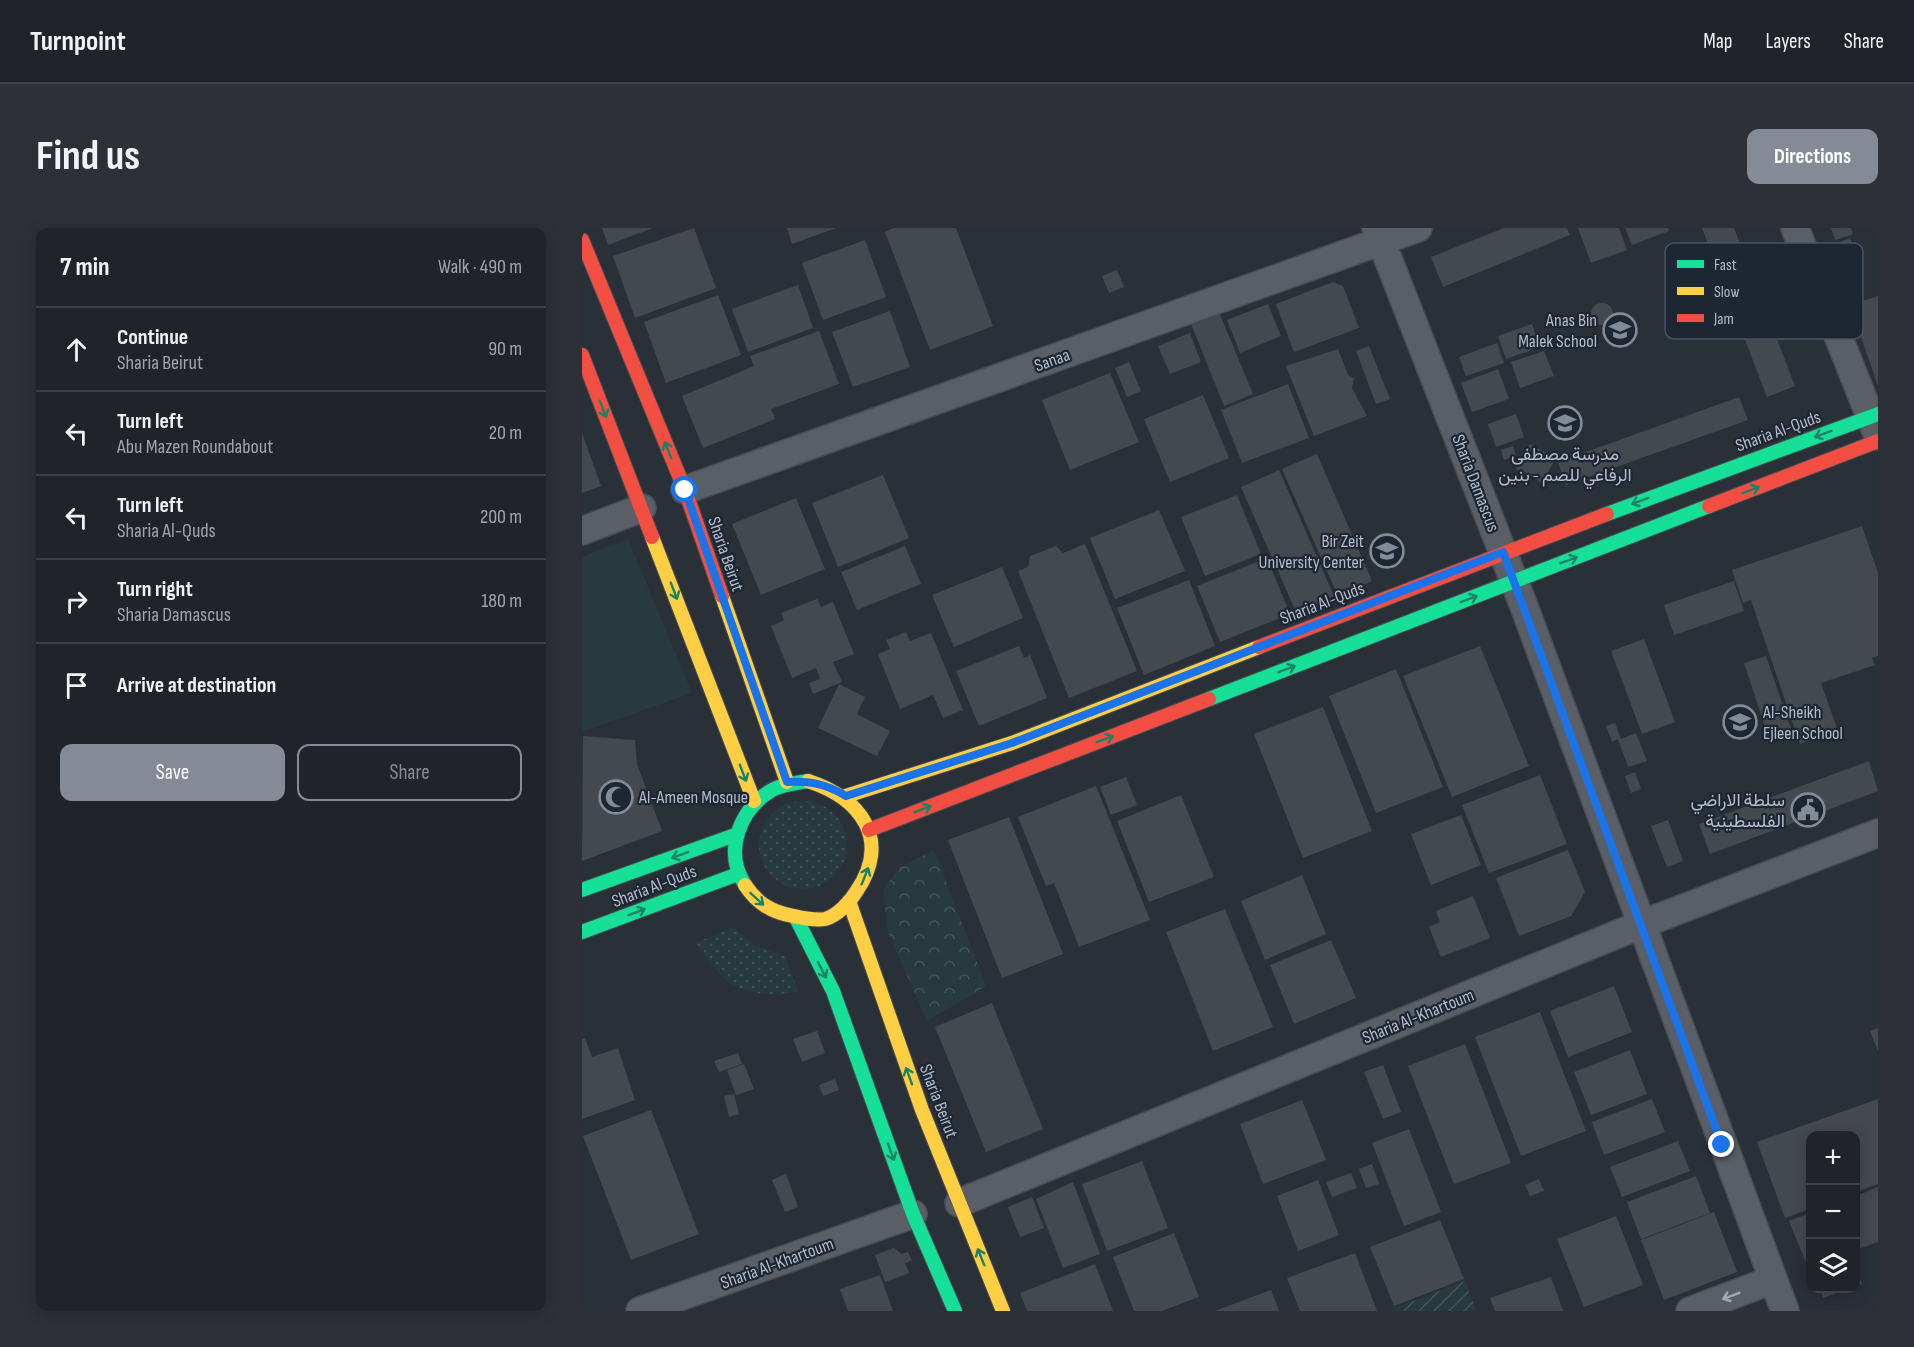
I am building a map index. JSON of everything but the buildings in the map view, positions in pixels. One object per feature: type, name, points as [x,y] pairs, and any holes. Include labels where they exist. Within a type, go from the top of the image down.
[{"type":"main road","name":"Sharia Beirut","points":[[582,240],[685,490],[787,782]]},
{"type":"main road","points":[[582,355],[754,801]]},
{"type":"main road","name":"Sharia Al-Quds","points":[[846,796],[1012,743],[1503,552],[1876,427]]},
{"type":"main road","points":[[869,830],[1514,581],[1876,427]]},
{"type":"main road","points":[[808,781],[828,786],[846,796],[860,811],[869,830],[872,849],[869,868],[861,886],[849,901],[827,918],[796,918],[777,914],[761,904],[747,891],[738,874],[734,855],[735,835],[742,817],[754,801],[770,789],[787,782],[808,781]]},
{"type":"main road","name":"Sharia Al-Quds","points":[[582,890],[735,835]]},
{"type":"main road","name":"Sharia Al-Quds","points":[[582,933],[738,874]]},
{"type":"main road","name":"Sharia Beirut","points":[[849,901],[922,1110],[1003,1311]]},
{"type":"main road","points":[[796,918],[833,991],[913,1214],[955,1311]]},
{"type":"street","name":"Sanaa","points":[[685,490],[1379,235],[1418,228]]},
{"type":"street","points":[[1795,228],[1801,243]]},
{"type":"street","name":"Sharia Damascus","points":[[1379,235],[1514,581],[1641,925],[1774,1301]]},
{"type":"street","points":[[1840,339],[1876,427]]},
{"type":"street","points":[[582,531],[642,508]]},
{"type":"street","name":"Sharia Al-Khartoum","points":[[959,1203],[1641,925],[1878,833]]},
{"type":"street","name":"Sharia Al-Khartoum","points":[[640,1311],[913,1214]]},
{"type":"street","points":[[1690,1311],[1774,1301]]},
{"type":"green space","points":[[628,539],[692,693],[582,732],[582,557]]},
{"type":"green space","points":[[803,801],[820,804],[834,814],[844,828],[847,845],[844,862],[834,876],[820,886],[803,889],[786,886],[772,876],[762,862],[759,845],[762,828],[772,814],[786,804]]},
{"type":"green space","points":[[934,850],[986,986],[927,1021],[888,932],[883,890],[900,867]]},
{"type":"green space","points":[[733,927],[756,946],[785,956],[798,991],[780,994],[751,992],[726,980],[696,943]]},
{"type":"green space","points":[[1465,1281],[1477,1311],[1393,1311],[1392,1309]]},
{"type":"traffic: fast","points":[[1607,514],[1878,414]]},
{"type":"traffic: fast","points":[[1209,699],[1709,506]]},
{"type":"traffic: fast","points":[[745,885],[735,858],[735,845],[744,819],[751,808],[772,790],[808,781]]},
{"type":"traffic: fast","points":[[582,890],[735,835]]},
{"type":"traffic: fast","points":[[582,932],[738,874]]},
{"type":"traffic: fast","points":[[796,918],[833,991],[913,1214],[955,1311]]},
{"type":"traffic: slow","points":[[652,537],[754,801]]},
{"type":"traffic: slow","points":[[722,596],[787,782]]},
{"type":"traffic: slow","points":[[846,796],[1012,743],[1259,647]]},
{"type":"traffic: slow","points":[[745,885],[754,897],[771,909],[813,919],[825,919],[834,915],[856,892],[866,873],[871,855],[871,839],[865,823],[856,810],[843,798],[808,781]]},
{"type":"traffic: slow","points":[[849,901],[922,1110],[1003,1311]]},
{"type":"traffic: jam","points":[[582,240],[685,490],[722,596]]},
{"type":"traffic: jam","points":[[582,355],[652,537]]},
{"type":"traffic: jam","points":[[1709,506],[1878,441]]},
{"type":"traffic: jam","points":[[1259,647],[1607,514]]},
{"type":"traffic: jam","points":[[869,830],[1209,699]]},
{"type":"place","name":"Anas Bin Malek School","points":[[1620,330]]},
{"type":"place","name":"مدرسة مصطفى الرفاعي للصم - بنين","points":[[1565,423]]},
{"type":"place","name":"Bir Zeit University Center","points":[[1387,551]]},
{"type":"place","name":"Al-Sheikh Ejleen School","points":[[1740,722]]},
{"type":"place","name":"Al-Ameen Mosque","points":[[616,797]]},
{"type":"place","name":"سلطة الاراضي الفلسطينية","points":[[1808,810]]},
{"type":"route","points":[[685,490],[787,782],[808,781],[828,786],[846,796],[1012,743],[1503,552],[1722,1145]]}]
